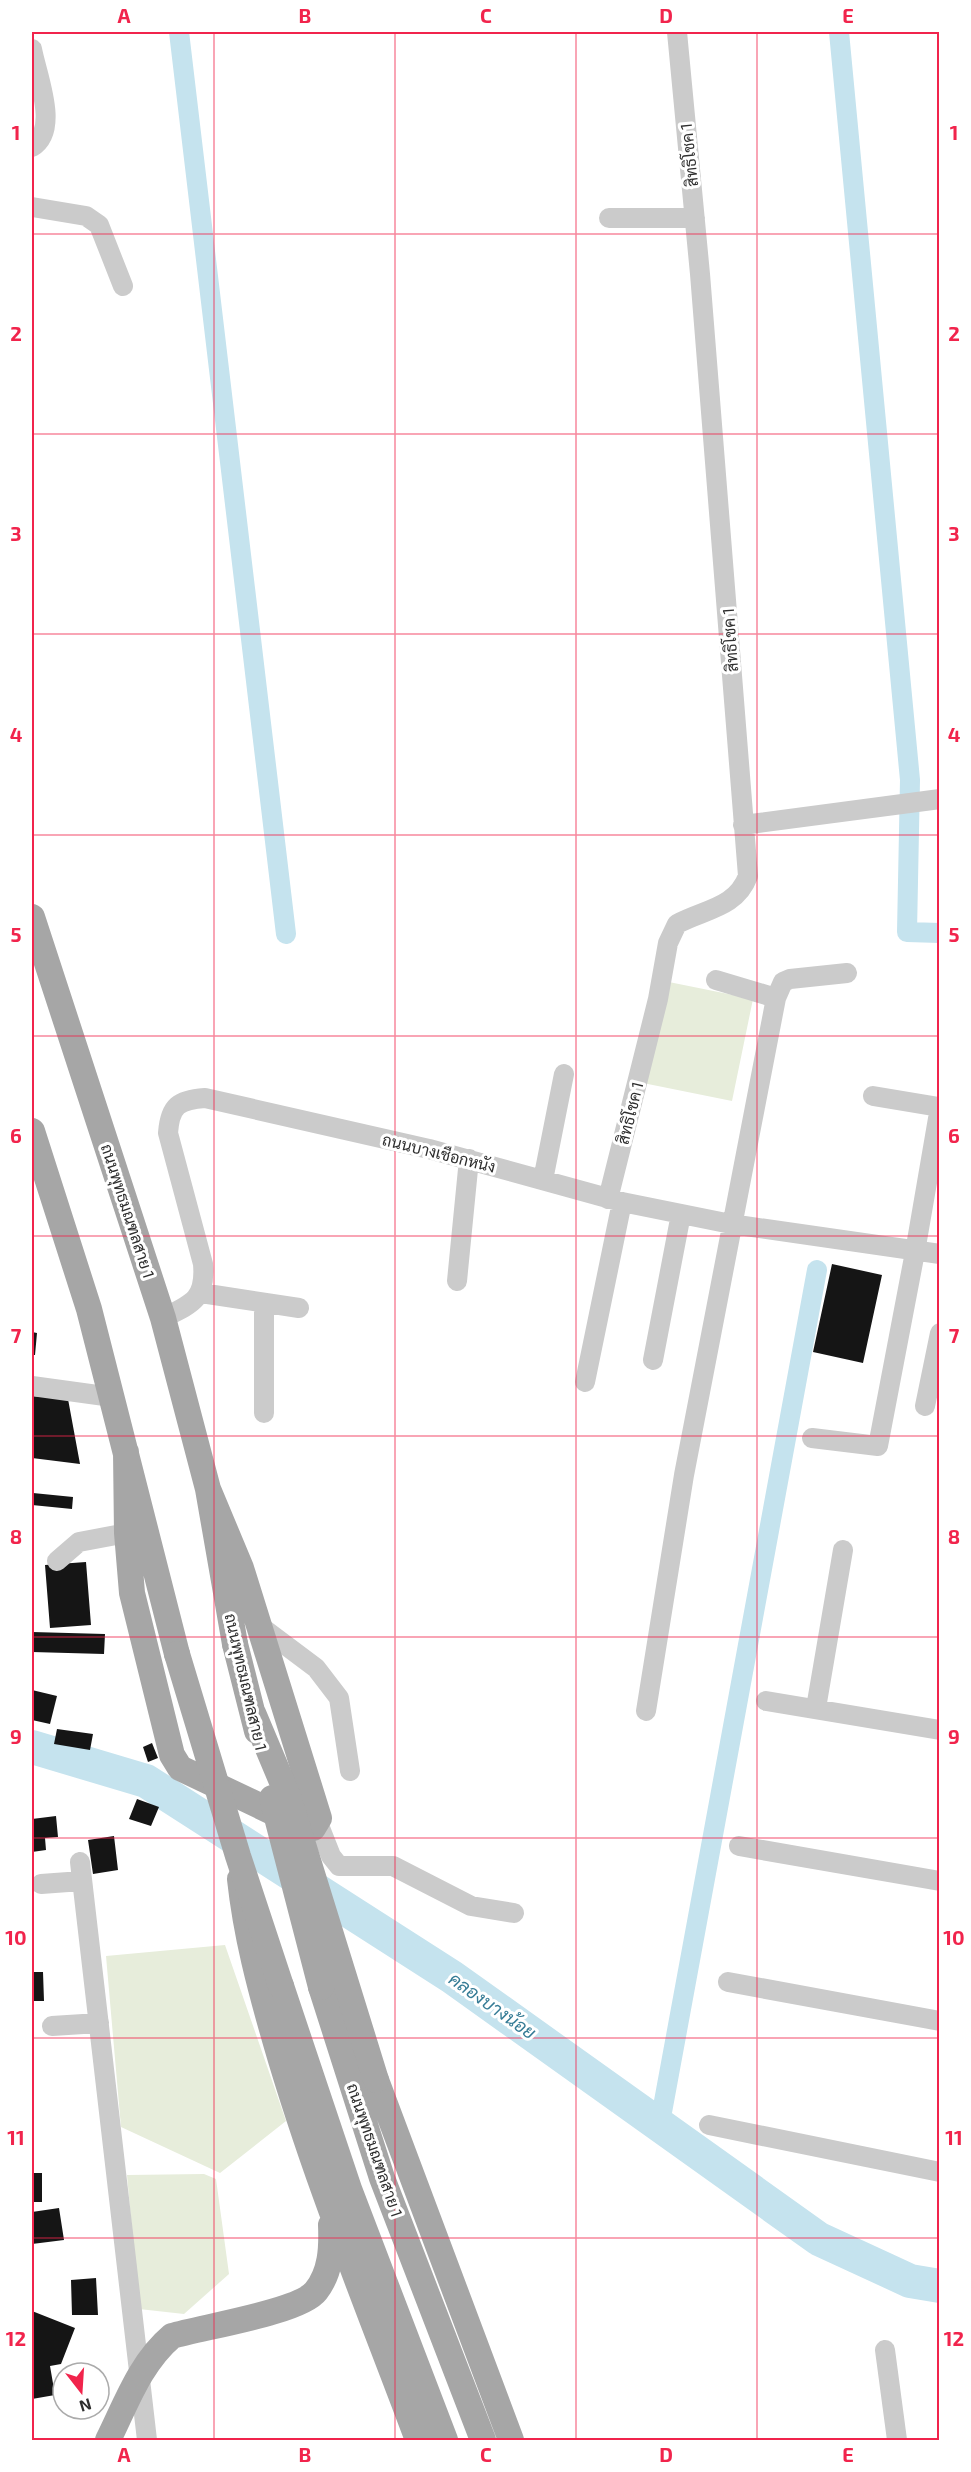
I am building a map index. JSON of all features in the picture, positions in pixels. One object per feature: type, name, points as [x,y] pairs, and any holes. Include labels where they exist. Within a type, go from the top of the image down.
[{"type":"main road","name":"ถนนพุทธมณฑลสาย 1","points":[[32,917],[163,1318],[208,1489],[235,1644],[321,1987],[382,2178],[483,2440]]},
{"type":"main road","points":[[32,1131],[89,1309],[177,1654],[238,1856],[281,1986],[339,2196],[418,2440]]},
{"type":"main road","points":[[126,1452],[127,1533],[132,1593],[175,1761],[180,1768],[303,1829],[313,1828],[319,1818],[260,1626],[242,1568],[208,1489]]},
{"type":"main road","points":[[253,1713],[288,1796],[376,2080],[511,2440]]},
{"type":"main road","points":[[238,1856],[244,1916],[254,1967],[296,2113],[339,2196],[445,2440]]},
{"type":"main road","points":[[108,2440],[140,2375],[159,2347],[172,2336],[285,2308],[316,2292],[332,2257],[339,2196]]},
{"type":"main road","points":[[447,2268],[530,2440]]},
{"type":"street","name":"สิทธิโชค 1","points":[[585,1382],[615,1200],[668,943],[677,924],[729,902],[743,891],[748,876],[724,559],[677,32]]},
{"type":"street","points":[[32,49],[47,122],[44,135],[32,147]]},
{"type":"street","points":[[32,207],[86,216],[99,225],[123,286]]},
{"type":"street","points":[[609,218],[695,218]]},
{"type":"street","points":[[743,825],[939,799]]},
{"type":"street","points":[[646,1711],[684,1475],[776,998],[783,981],[847,973]]},
{"type":"street","points":[[716,980],[776,998]]},
{"type":"street","points":[[543,1180],[564,1074]]},
{"type":"street","points":[[812,1438],[878,1446],[915,1252],[939,1107],[873,1096]]},
{"type":"street","name":"ถนนบางเชือกหนัง","points":[[201,1293],[204,1279],[203,1264],[168,1133],[169,1118],[176,1106],[186,1100],[205,1098],[469,1160],[615,1200],[732,1224],[939,1254]]},
{"type":"street","points":[[457,1281],[469,1160]]},
{"type":"street","points":[[653,1360],[681,1214]]},
{"type":"street","points":[[163,1318],[182,1309],[201,1293],[299,1308]]},
{"type":"street","points":[[264,1303],[264,1413]]},
{"type":"street","points":[[925,1406],[939,1333]]},
{"type":"street","points":[[32,1386],[112,1397]]},
{"type":"street","points":[[57,1561],[79,1542],[127,1533]]},
{"type":"street","points":[[816,1708],[843,1550]]},
{"type":"street","points":[[260,1626],[316,1668],[339,1698],[350,1771]]},
{"type":"street","points":[[766,1701],[939,1730]]},
{"type":"street","points":[[318,1823],[331,1856],[339,1866],[393,1866],[471,1906],[513,1913]]},
{"type":"street","points":[[739,1846],[939,1881]]},
{"type":"street","points":[[41,1884],[81,1871],[147,2440]]},
{"type":"street","points":[[728,1982],[939,2021]]},
{"type":"street","points":[[52,2026],[99,2023]]},
{"type":"street","points":[[709,2125],[939,2172]]},
{"type":"street","points":[[885,2350],[897,2440]]},
{"type":"green space","points":[[659,980],[753,999],[732,1101],[638,1082]]},
{"type":"green space","points":[[225,1945],[286,2121],[220,2173],[121,2127],[106,1956]]},
{"type":"green space","points":[[204,2174],[216,2179],[229,2274],[184,2314],[139,2309],[127,2175]]},
{"type":"building","points":[[832,1264],[882,1275],[863,1363],[813,1352]]},
{"type":"building","points":[[32,1332],[37,1333],[35,1355],[32,1355]]},
{"type":"building","points":[[32,1396],[68,1399],[80,1464],[32,1458]]},
{"type":"building","points":[[33,1493],[73,1497],[72,1509],[32,1505]]},
{"type":"building","points":[[86,1562],[91,1625],[50,1628],[45,1565]]},
{"type":"building","points":[[32,1632],[105,1634],[104,1654],[32,1652]]},
{"type":"building","points":[[32,1690],[57,1696],[50,1724],[32,1720]]},
{"type":"building","points":[[57,1729],[93,1734],[90,1750],[54,1744]]},
{"type":"building","points":[[152,1743],[158,1758],[148,1762],[143,1747]]},
{"type":"building","points":[[137,1799],[159,1807],[151,1826],[129,1819]]},
{"type":"building","points":[[56,1816],[58,1837],[45,1838],[46,1850],[32,1852],[32,1819]]},
{"type":"building","points":[[114,1836],[118,1870],[93,1874],[88,1840]]},
{"type":"building","points":[[32,1972],[43,1972],[44,2001],[32,2001]]},
{"type":"building","points":[[32,2173],[42,2173],[42,2202],[32,2202]]},
{"type":"building","points":[[59,2208],[64,2240],[32,2244],[32,2212]]},
{"type":"building","points":[[96,2278],[98,2315],[72,2315],[71,2280]]},
{"type":"building","points":[[32,2311],[75,2328],[62,2361],[51,2361],[51,2396],[32,2399]]},
{"type":"waterway","points":[[179,32],[286,934]]},
{"type":"waterway","points":[[839,32],[910,780],[907,932],[940,933]]},
{"type":"waterway","points":[[660,2123],[817,1270]]},
{"type":"waterway","name":"คลองบางน้อย","points":[[32,1747],[146,1781],[452,1977],[819,2239],[910,2281],[940,2286]]}]
